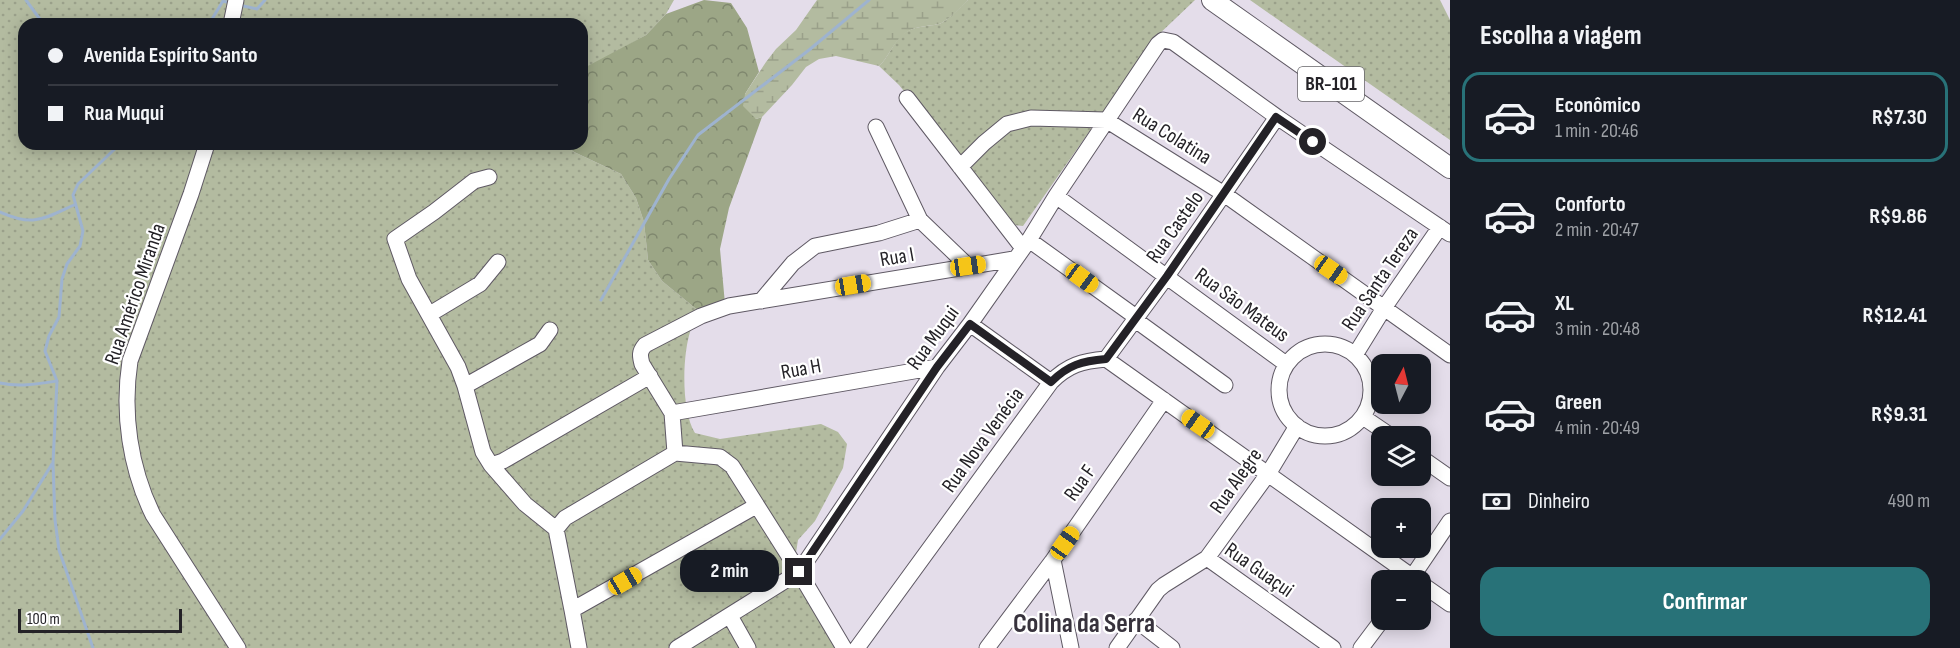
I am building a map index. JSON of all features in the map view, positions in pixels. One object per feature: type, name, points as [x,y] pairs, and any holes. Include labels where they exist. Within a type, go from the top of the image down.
[{"type":"main road","name":"BR-101","points":[[1212,0],[1450,168]]},
{"type":"street","points":[[232,18],[236,0]]},
{"type":"street","name":"Rua Muqui","points":[[799,572],[937,367],[1022,249],[1106,120],[1162,40],[1173,42],[1276,117]]},
{"type":"street","points":[[907,98],[1022,249],[1135,318],[1225,385]]},
{"type":"street","points":[[960,167],[1007,124],[1031,117],[1106,120]]},
{"type":"street","points":[[1276,117],[1445,231]]},
{"type":"street","name":"Rua Castelo","points":[[1106,359],[1224,195],[1276,117]]},
{"type":"street","name":"Rua Colatina","points":[[1106,120],[1224,195],[1450,355]]},
{"type":"street","points":[[876,127],[920,220],[968,266]]},
{"type":"street","name":"Rua Américo Miranda","points":[[205,150],[130,361],[127,389],[131,450],[142,492],[153,515],[238,648]]},
{"type":"street","points":[[489,177],[474,182],[395,239],[409,279],[458,367],[483,452],[491,465],[525,504],[556,529],[579,648]]},
{"type":"street","name":"Rua São Mateus","points":[[1056,196],[1286,364]]},
{"type":"street","points":[[761,301],[793,263],[815,246],[920,220]]},
{"type":"street","name":"Rua Santa Tereza","points":[[1355,355],[1384,308],[1445,231]]},
{"type":"street","name":"Rua I","points":[[650,376],[642,364],[640,355],[645,345],[717,309],[968,266],[1022,249]]},
{"type":"street","points":[[430,314],[480,284],[498,262]]},
{"type":"street","points":[[970,324],[1051,382]]},
{"type":"street","points":[[465,386],[540,344],[550,330]]},
{"type":"street","points":[[1318,344],[1328,344],[1348,350],[1355,355],[1361,360],[1370,380],[1371,396],[1363,417],[1354,426],[1344,432],[1328,436],[1312,434],[1290,420],[1278,394],[1278,386],[1286,364],[1297,352],[1318,344]]},
{"type":"street","points":[[1106,359],[1401,570]]},
{"type":"street","name":"Rua Nova Venécia","points":[[857,648],[1051,382],[1068,367],[1078,363],[1106,359]]},
{"type":"street","name":"Rua H","points":[[672,412],[937,367]]},
{"type":"street","points":[[491,465],[503,461],[650,376],[672,412],[675,453]]},
{"type":"street","name":"Rua F","points":[[987,648],[1053,560],[1164,400]]},
{"type":"street","points":[[1363,417],[1376,426]]},
{"type":"street","name":"Rua Alegre","points":[[1207,558],[1268,474],[1297,426]]},
{"type":"street","points":[[556,529],[564,518],[675,453],[720,457],[732,466],[844,648]]},
{"type":"street","points":[[1431,465],[1450,478]]},
{"type":"street","points":[[572,610],[756,506]]},
{"type":"street","points":[[1421,570],[1450,521]]},
{"type":"street","name":"Rua Guaçui","points":[[1117,648],[1164,585],[1207,558],[1333,648]]},
{"type":"street","points":[[1053,560],[1071,648]]},
{"type":"street","points":[[677,648],[799,572]]},
{"type":"street","points":[[1431,591],[1450,604]]},
{"type":"street","points":[[730,616],[748,648]]},
{"type":"street","points":[[1136,620],[1167,646]]},
{"type":"street","points":[[1361,648],[1374,630]]},
{"type":"green space","points":[[0,0],[674,0],[666,14],[646,35],[588,68],[588,18],[18,18],[18,150],[572,150],[621,174],[636,198],[644,222],[648,260],[662,281],[701,313],[691,329],[688,340],[684,382],[687,411],[695,433],[720,439],[821,424],[838,432],[847,444],[843,468],[815,521],[798,540],[795,559],[839,648],[0,648]]},
{"type":"green space","points":[[704,0],[731,3],[747,28],[759,72],[745,94],[756,119],[762,117],[729,208],[720,249],[725,304],[701,313],[662,281],[648,260],[644,222],[636,198],[621,174],[572,150],[588,150],[588,66],[646,35],[666,14]]},
{"type":"green space","points":[[817,0],[968,0],[942,23],[907,32],[896,42],[879,66],[836,56],[819,59],[806,67],[762,117],[756,119],[743,106],[745,94],[766,62],[796,30]]},
{"type":"green space","points":[[968,0],[1195,0],[1155,38],[1023,226],[1012,225],[899,85],[879,66],[902,35],[916,28],[942,23]]},
{"type":"green space","points":[[1250,0],[1440,0],[1450,20],[1450,140]]},
{"type":"waterway","points":[[26,0],[39,18]]},
{"type":"waterway","points":[[239,5],[257,9],[265,0]]},
{"type":"waterway","points":[[601,300],[669,179],[698,135],[809,50],[869,0]]},
{"type":"waterway","points":[[213,18],[223,1],[230,3]]},
{"type":"waterway","points":[[93,648],[59,550],[55,520],[53,463],[57,381],[45,351],[49,336],[59,317],[62,279],[67,264],[80,246],[83,231],[73,195],[78,184],[114,150]]},
{"type":"waterway","points":[[0,212],[30,220],[46,217],[74,205]]},
{"type":"waterway","points":[[0,383],[21,385],[57,381]]},
{"type":"waterway","points":[[0,539],[23,511],[52,464]]},
{"type":"district","name":"Colina da Serra","points":[[1084,624]]},
{"type":"route","points":[[799,572],[937,367],[970,324],[1051,382],[1068,367],[1090,360],[1106,359],[1224,195],[1276,117],[1313,142]]}]
